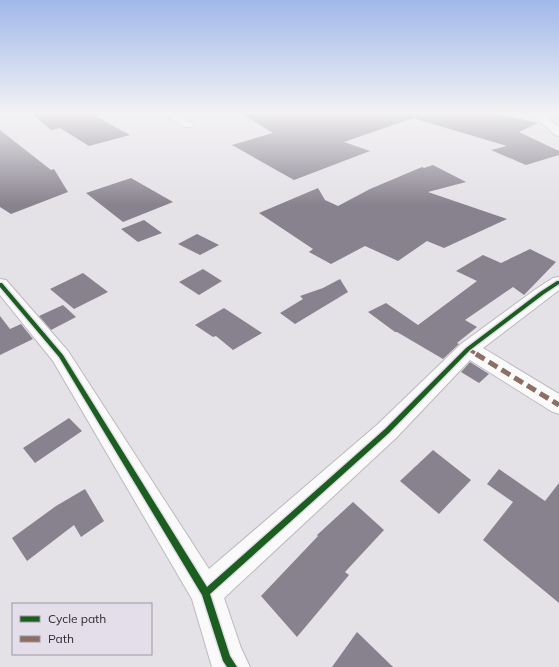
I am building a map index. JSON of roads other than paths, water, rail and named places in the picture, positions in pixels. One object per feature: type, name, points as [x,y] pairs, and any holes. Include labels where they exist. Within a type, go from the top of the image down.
[{"type":"street","points":[[206,593],[387,431],[468,349],[542,292],[559,282]]},
{"type":"street","points":[[0,284],[61,356],[206,593],[226,658],[232,667]]},
{"type":"street","points":[[468,349],[559,405]]}]
